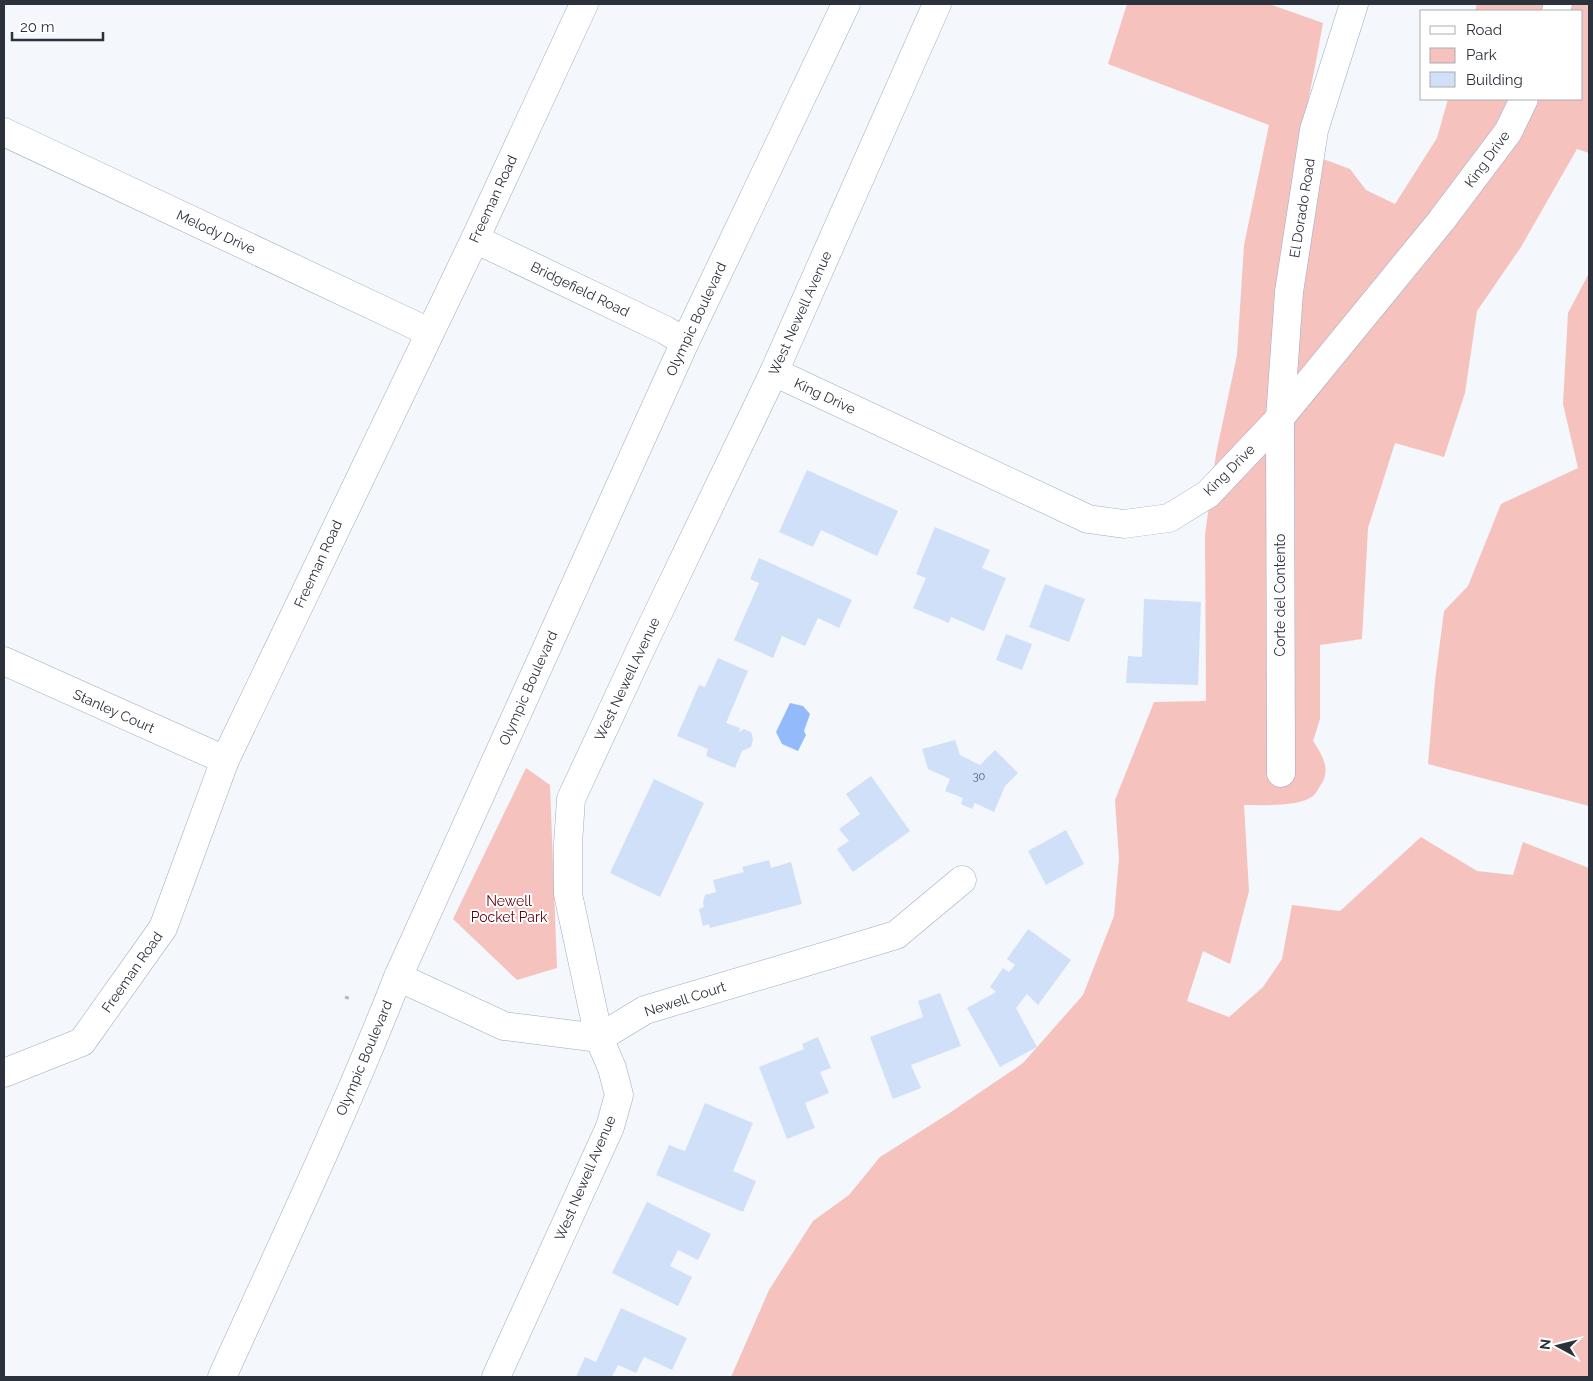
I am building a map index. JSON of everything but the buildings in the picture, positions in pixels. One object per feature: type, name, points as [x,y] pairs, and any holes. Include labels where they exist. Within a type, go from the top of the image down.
[{"type":"street","name":"Freeman Road","points":[[4,1073],[82,1042],[163,928],[225,760],[475,238],[584,4]]},
{"type":"street","name":"Olympic Boulevard","points":[[222,1377],[359,1070],[398,977],[684,342],[846,4]]},
{"type":"street","name":"West Newell Avenue","points":[[496,1377],[610,1128],[619,1095],[612,1068],[598,1038],[568,894],[568,844],[571,799],[774,372],[937,4]]},
{"type":"street","name":"El Dorado Road","points":[[1280,418],[1289,292],[1314,130],[1354,4]]},
{"type":"street","name":"King Drive","points":[[774,372],[1088,520],[1124,524],[1168,518],[1208,494],[1280,418],[1441,221],[1508,132],[1524,100]]},
{"type":"street","name":"Melody Drive","points":[[4,132],[429,332]]},
{"type":"street","name":"Bridgefield Road","points":[[475,238],[656,326],[684,342]]},
{"type":"street","name":"Corte del Contento","points":[[1280,418],[1281,773]]},
{"type":"street","name":"Stanley Court","points":[[4,661],[225,760]]},
{"type":"street","name":"Newell Court","points":[[598,1038],[645,1010],[896,936],[962,880]]},
{"type":"street","points":[[398,977],[504,1026],[598,1038]]},
{"type":"path","points":[[345,997],[351,999]]},
{"type":"green space","points":[[1127,4],[1269,4],[1323,23],[1299,150],[1350,169],[1366,190],[1395,204],[1437,138],[1448,100],[1583,100],[1583,10],[1475,10],[1477,4],[1589,4],[1589,153],[1577,149],[1521,247],[1477,311],[1465,393],[1444,457],[1395,443],[1368,528],[1362,639],[1320,645],[1320,719],[1313,741],[1324,761],[1325,777],[1316,793],[1307,800],[1280,805],[1244,805],[1249,891],[1230,964],[1203,951],[1187,1001],[1229,1017],[1263,987],[1282,959],[1292,905],[1340,911],[1421,837],[1477,871],[1513,875],[1523,842],[1589,868],[1589,1377],[731,1377],[769,1290],[813,1221],[849,1195],[880,1157],[1023,1063],[1083,995],[1114,916],[1119,859],[1115,800],[1154,702],[1206,701],[1205,535],[1216,454],[1237,355],[1244,245],[1269,125],[1108,64]]},
{"type":"green space","points":[[1589,273],[1589,806],[1428,764],[1435,681],[1444,611],[1468,586],[1501,504],[1578,468],[1563,404],[1568,313]]},
{"type":"green space","name":"Newell Pocket Park","points":[[526,768],[550,785],[557,968],[517,980],[453,919]]},
{"type":"water","points":[[790,703],[803,706],[810,714],[804,731],[806,735],[798,751],[782,744],[776,732]]}]
